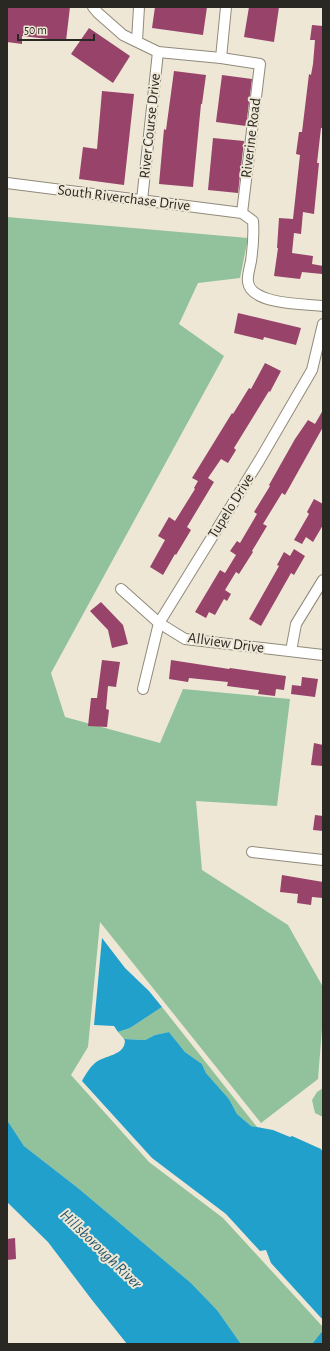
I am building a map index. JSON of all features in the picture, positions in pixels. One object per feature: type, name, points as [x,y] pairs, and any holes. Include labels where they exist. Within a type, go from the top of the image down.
[{"type":"street","points":[[93,7],[123,35],[158,52],[221,58],[226,7]]},
{"type":"street","points":[[136,41],[139,7]]},
{"type":"street","name":"River Course Drive","points":[[142,200],[158,52]]},
{"type":"street","name":"Riverine Road","points":[[221,58],[260,64],[242,212]]},
{"type":"street","name":"South Riverchase Drive","points":[[7,183],[242,212]]},
{"type":"street","points":[[242,212],[253,221],[254,238],[248,282],[251,290],[261,297],[277,302],[323,306]]},
{"type":"street","name":"Tupelo Drive","points":[[143,689],[158,623],[259,461],[312,370],[323,324]]},
{"type":"street","points":[[291,651],[296,624],[323,580]]},
{"type":"street","name":"Allview Drive","points":[[121,589],[158,623],[185,639],[323,655]]},
{"type":"street","points":[[252,852],[323,860]]},
{"type":"green space","points":[[7,217],[248,238],[240,278],[198,283],[179,324],[224,356],[51,673],[65,717],[160,743],[183,689],[290,699],[277,806],[196,801],[202,870],[288,925],[323,987],[323,1016],[318,1079],[261,1123],[100,922],[88,1047],[71,1075],[149,1162],[223,1218],[323,1327],[323,1330],[312,1344],[241,1344],[217,1310],[191,1283],[78,1188],[24,1146],[7,1120]]},
{"type":"green space","points":[[162,1007],[259,1128],[251,1126],[237,1114],[229,1099],[206,1073],[202,1064],[185,1052],[169,1032],[155,1035],[145,1040],[124,1039],[118,1032],[130,1028]]},
{"type":"green space","points":[[323,1088],[323,1117],[315,1113],[312,1100],[317,1092]]},
{"type":"water","points":[[102,938],[125,968],[149,991],[162,1007],[130,1028],[118,1032],[114,1026],[94,1025]]},
{"type":"water","points":[[169,1032],[185,1052],[202,1064],[206,1073],[229,1099],[237,1114],[251,1126],[273,1130],[290,1137],[292,1136],[321,1149],[323,1153],[323,1320],[271,1263],[266,1250],[260,1251],[226,1214],[152,1158],[82,1081],[91,1066],[99,1060],[113,1055],[121,1050],[124,1046],[124,1039],[145,1040],[155,1035]]},
{"type":"water","name":"Hillsborough River","points":[[7,1120],[24,1146],[78,1188],[191,1283],[217,1310],[241,1344],[127,1344],[48,1242],[7,1202]]},
{"type":"water","points":[[323,1330],[323,1344],[312,1344]]},
{"type":"building","points":[[7,7],[70,7],[66,41],[22,36],[22,44],[7,42]]},
{"type":"building","points":[[155,7],[207,7],[203,35],[152,28]]},
{"type":"building","points":[[249,7],[279,7],[274,42],[244,37]]},
{"type":"building","points":[[312,25],[323,26],[323,123],[321,128],[317,163],[319,163],[314,214],[303,212],[301,234],[294,233],[292,253],[313,256],[312,264],[323,266],[322,274],[302,272],[300,279],[274,276],[278,248],[279,218],[293,219],[300,155],[296,154],[299,132],[302,132],[309,74],[311,75],[313,64],[315,40],[310,40]]},
{"type":"building","points":[[89,28],[130,56],[113,83],[71,54]]},
{"type":"building","points":[[174,71],[206,75],[201,104],[193,187],[159,184],[164,129],[166,130]]},
{"type":"building","points":[[222,75],[252,79],[246,126],[216,122]]},
{"type":"building","points":[[102,91],[134,94],[124,185],[79,179],[83,147],[97,149]]},
{"type":"building","points":[[213,138],[244,141],[238,193],[208,190]]},
{"type":"building","points":[[238,313],[301,328],[296,345],[264,337],[263,340],[234,333]]},
{"type":"building","points":[[265,363],[281,371],[270,392],[269,391],[234,448],[236,450],[228,463],[221,459],[208,478],[214,482],[187,527],[191,530],[163,575],[150,567],[165,540],[158,536],[169,517],[175,521],[195,489],[194,488],[198,481],[192,478],[232,413],[233,414],[249,388],[251,389]]},
{"type":"building","points":[[323,410],[323,427],[285,495],[282,493],[263,524],[267,526],[252,551],[253,552],[239,574],[236,572],[225,590],[231,594],[227,601],[224,599],[215,615],[209,612],[206,618],[195,612],[220,570],[225,573],[236,555],[230,551],[237,541],[240,543],[257,514],[254,512],[270,486],[269,485],[295,439],[308,420],[315,424]]},
{"type":"building","points":[[314,499],[323,504],[323,525],[313,542],[306,537],[302,544],[294,540],[309,514],[307,512]]},
{"type":"building","points":[[294,549],[305,556],[294,575],[291,573],[261,626],[249,619],[279,566],[277,565],[284,552],[290,556]]},
{"type":"building","points":[[101,602],[123,625],[128,644],[112,648],[108,630],[90,611]]},
{"type":"building","points":[[102,660],[120,662],[116,687],[108,686],[106,709],[109,710],[107,727],[88,726],[91,698],[97,698]]},
{"type":"building","points":[[171,660],[286,676],[284,690],[276,689],[275,696],[258,694],[259,690],[227,686],[228,682],[189,678],[188,682],[169,679]]},
{"type":"building","points":[[302,677],[318,679],[315,697],[291,694],[292,685],[301,686]]},
{"type":"building","points":[[314,743],[323,745],[323,766],[311,765]]},
{"type":"building","points":[[315,815],[323,816],[323,831],[313,830]]},
{"type":"building","points":[[282,875],[323,882],[323,898],[312,897],[311,905],[297,903],[298,894],[280,892]]},
{"type":"building","points":[[15,1238],[16,1259],[7,1260],[7,1239]]}]
